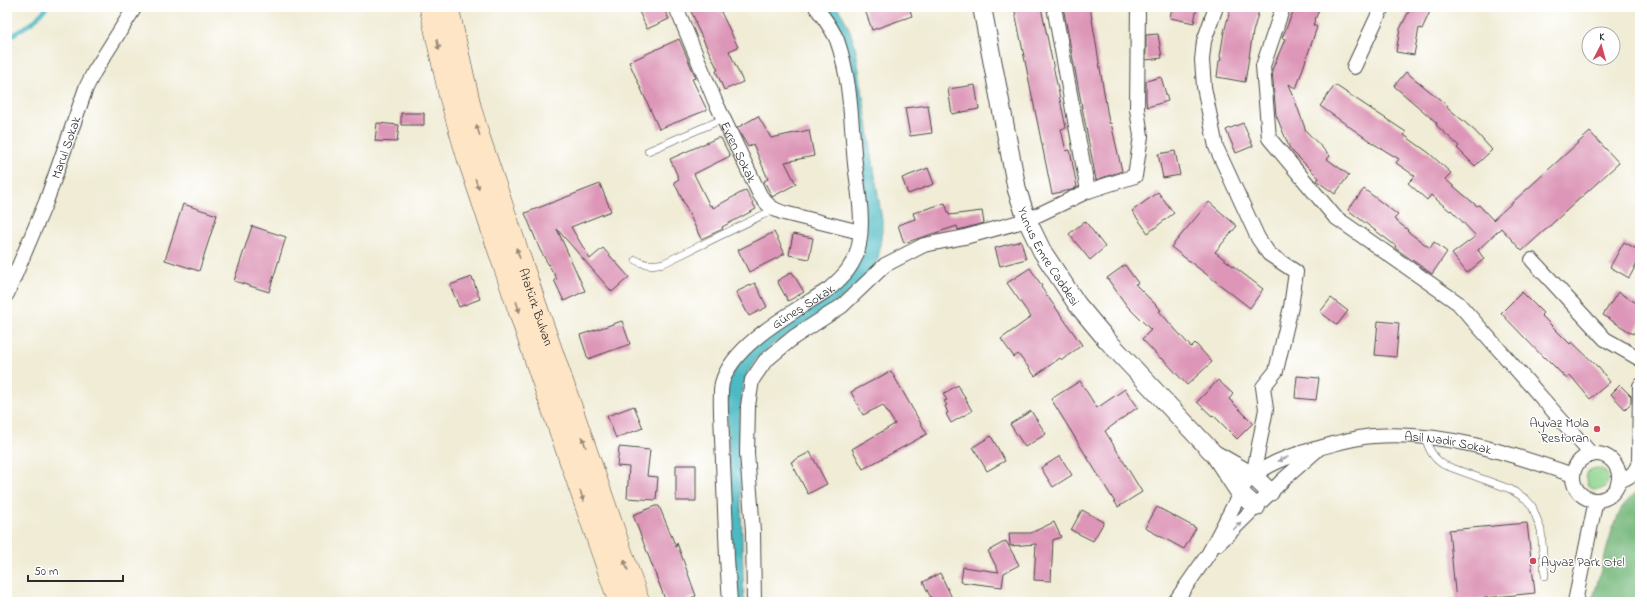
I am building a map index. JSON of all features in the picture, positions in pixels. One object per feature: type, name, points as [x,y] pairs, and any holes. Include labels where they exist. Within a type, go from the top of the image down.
[{"type":"main road","name":"Atatürk Bulvarı","points":[[430,7],[449,94],[467,156],[540,374],[619,602]]},
{"type":"main road","name":"Atatürk Bulvarı","points":[[448,7],[471,109],[479,136],[639,602]]},
{"type":"street","name":"Marul Sokak","points":[[7,294],[46,202],[86,88],[94,72],[135,7]]},
{"type":"street","name":"Evren Sokak","points":[[676,7],[724,119],[760,195],[766,204],[773,210]]},
{"type":"street","name":"Güneş Sokak","points":[[730,602],[721,414],[721,390],[723,382],[740,353],[753,339],[829,290],[846,273],[856,255],[860,232],[858,195],[844,68],[836,39],[816,7]]},
{"type":"street","name":"Yunus Emre Caddesi","points":[[982,7],[1017,190],[1027,220],[1042,251],[1077,304],[1107,340],[1215,455],[1240,493],[1256,507]]},
{"type":"street","points":[[1054,7],[1088,191]]},
{"type":"street","points":[[754,602],[753,531],[748,453],[748,406],[752,380],[765,361],[794,336],[842,306],[885,265],[924,245],[965,237],[1027,220],[1088,191],[1135,176],[1141,136],[1137,108],[1138,7]]},
{"type":"street","points":[[1216,7],[1204,41],[1202,60],[1204,87],[1216,147],[1258,238],[1269,254],[1296,272],[1291,307],[1276,371],[1263,387],[1266,409],[1253,476]]},
{"type":"street","points":[[1283,7],[1263,66],[1269,138],[1335,218],[1458,303],[1592,455]]},
{"type":"street","points":[[1354,67],[1382,7]]},
{"type":"street","points":[[773,210],[860,232]]},
{"type":"street","points":[[1532,260],[1605,339],[1640,359]]},
{"type":"street","points":[[1630,479],[1619,474],[1617,466],[1612,460],[1599,454],[1585,457],[1579,462],[1573,474],[1576,489],[1589,499],[1596,500],[1604,499],[1611,495],[1616,489],[1630,479],[1639,462],[1640,386]]},
{"type":"street","name":"Asil Nadir Sokak","points":[[1175,602],[1209,553],[1240,493],[1253,476],[1272,463],[1286,457],[1373,436],[1401,435],[1458,441],[1531,460],[1573,474]]},
{"type":"street","name":"Asil Nadir Sokak","points":[[1209,553],[1270,492],[1320,448]]},
{"type":"street","name":"Yunus Emre Caddesi","points":[[1215,455],[1253,476],[1270,492]]},
{"type":"street","points":[[1574,602],[1596,500]]},
{"type":"lane","points":[[648,151],[724,119]]},
{"type":"lane","points":[[636,260],[642,264],[652,265],[664,263],[773,210]]},
{"type":"lane","points":[[1425,438],[1430,451],[1437,460],[1444,465],[1510,490],[1526,499],[1532,506],[1541,530],[1545,576]]},
{"type":"green space","points":[[1597,468],[1601,469],[1607,475],[1607,483],[1601,489],[1597,490],[1593,489],[1587,483],[1586,479],[1587,475],[1593,469]]},
{"type":"green space","points":[[1640,488],[1640,602],[1592,602],[1612,530],[1622,507]]},
{"type":"water","points":[[822,7],[837,7],[849,28],[856,50],[882,221],[878,260],[862,283],[775,343],[758,357],[746,375],[742,390],[739,430],[744,602],[734,602],[726,393],[729,380],[744,355],[861,256],[844,44]]},
{"type":"building","points":[[637,7],[663,7],[669,19],[647,29]]},
{"type":"building","points":[[689,7],[717,7],[718,11],[720,10],[738,47],[729,51],[743,82],[724,90],[716,71],[718,70],[695,23],[696,22]]},
{"type":"building","points":[[864,7],[909,7],[912,16],[872,30]]},
{"type":"building","points":[[1014,7],[1041,7],[1066,128],[1061,129],[1066,151],[1070,150],[1077,187],[1071,190],[1052,194]]},
{"type":"building","points":[[1063,7],[1090,7],[1109,123],[1111,123],[1122,171],[1096,180]]},
{"type":"building","points":[[1172,7],[1197,7],[1194,23],[1170,18]]},
{"type":"building","points":[[1231,7],[1260,7],[1253,32],[1245,82],[1217,77],[1219,61],[1221,60],[1220,56],[1224,32]]},
{"type":"building","points":[[1295,7],[1320,7],[1313,25],[1317,27],[1296,89],[1289,84],[1306,131],[1330,156],[1327,159],[1349,175],[1335,194],[1317,181],[1319,178],[1290,149],[1276,115],[1272,70],[1285,39],[1282,38]]},
{"type":"building","points":[[1411,7],[1432,7],[1422,29],[1419,28],[1414,55],[1396,52],[1400,29]]},
{"type":"building","points":[[1158,34],[1162,58],[1146,60],[1146,35]]},
{"type":"building","points":[[679,39],[696,78],[692,79],[707,110],[659,129],[629,62]]},
{"type":"building","points":[[1406,72],[1448,106],[1447,107],[1475,131],[1492,150],[1475,166],[1457,148],[1459,146],[1436,125],[1437,123],[1394,86]]},
{"type":"building","points":[[1161,77],[1168,101],[1147,107],[1146,81]]},
{"type":"building","points":[[975,85],[979,109],[952,114],[948,89]]},
{"type":"building","points":[[1335,85],[1406,132],[1404,135],[1429,153],[1451,173],[1445,179],[1477,206],[1479,205],[1493,220],[1590,132],[1619,163],[1522,251],[1501,228],[1478,250],[1484,259],[1467,273],[1452,254],[1476,236],[1451,210],[1450,211],[1431,195],[1427,200],[1408,183],[1415,176],[1396,163],[1399,159],[1374,144],[1320,106]]},
{"type":"building","points":[[928,105],[932,133],[910,136],[905,108]]},
{"type":"building","points":[[401,113],[424,113],[424,125],[401,125]]},
{"type":"building","points":[[758,116],[771,138],[809,130],[814,156],[785,162],[796,184],[772,197],[764,181],[768,179],[753,144],[748,147],[737,128]]},
{"type":"building","points":[[377,123],[399,125],[397,142],[375,141]]},
{"type":"building","points":[[1243,123],[1253,146],[1236,153],[1226,130]]},
{"type":"building","points":[[717,138],[721,138],[730,156],[694,174],[710,206],[712,205],[713,208],[746,190],[756,209],[722,227],[723,229],[701,239],[674,182],[679,179],[670,159]]},
{"type":"building","points":[[1175,151],[1180,175],[1163,178],[1158,154]]},
{"type":"building","points":[[928,168],[934,184],[908,194],[902,178]]},
{"type":"building","points":[[600,184],[611,211],[571,227],[590,259],[603,248],[629,277],[612,292],[557,229],[585,291],[564,301],[554,280],[557,279],[540,250],[525,213]]},
{"type":"building","points":[[1364,189],[1398,215],[1394,219],[1408,230],[1407,231],[1430,248],[1434,242],[1447,252],[1432,274],[1395,248],[1396,246],[1348,210]]},
{"type":"building","points":[[1158,192],[1174,213],[1148,233],[1132,211]]},
{"type":"building","points":[[1209,202],[1237,226],[1215,252],[1263,289],[1250,308],[1171,247]]},
{"type":"building","points":[[945,203],[949,215],[982,211],[984,223],[958,230],[957,226],[904,243],[898,225],[915,219],[913,213]]},
{"type":"building","points":[[183,204],[217,215],[199,271],[165,260]]},
{"type":"building","points":[[1085,221],[1105,247],[1090,260],[1069,234]]},
{"type":"building","points":[[252,226],[286,237],[269,292],[234,281]]},
{"type":"building","points":[[774,232],[785,254],[782,254],[783,255],[749,272],[738,250]]},
{"type":"building","points":[[793,234],[813,238],[809,259],[789,255]]},
{"type":"building","points":[[1021,241],[1026,259],[1000,266],[995,248]]},
{"type":"building","points":[[1624,242],[1640,251],[1640,258],[1629,278],[1610,267]]},
{"type":"building","points":[[1125,265],[1138,283],[1135,284],[1161,310],[1159,311],[1191,347],[1195,343],[1212,362],[1187,385],[1142,339],[1151,330],[1127,306],[1107,278]]},
{"type":"building","points":[[1030,268],[1042,286],[1041,287],[1082,345],[1062,360],[1060,358],[1035,376],[1018,354],[1014,357],[1001,339],[1031,317],[1007,283]]},
{"type":"building","points":[[792,272],[804,292],[788,301],[777,281]]},
{"type":"building","points":[[472,277],[480,299],[459,307],[450,285]]},
{"type":"building","points":[[755,283],[767,307],[749,316],[736,292]]},
{"type":"building","points":[[1522,292],[1543,313],[1541,315],[1570,344],[1572,342],[1599,368],[1610,382],[1590,399],[1570,375],[1567,379],[1545,357],[1544,358],[1501,313]]},
{"type":"building","points":[[1618,292],[1640,305],[1640,323],[1633,334],[1603,315]]},
{"type":"building","points":[[1331,298],[1348,311],[1337,325],[1320,312]]},
{"type":"building","points":[[622,321],[630,344],[588,359],[580,335]]},
{"type":"building","points":[[1378,321],[1399,323],[1396,357],[1375,355]]},
{"type":"building","points":[[891,371],[927,434],[863,469],[852,449],[895,424],[883,405],[863,415],[851,392]]},
{"type":"building","points":[[1297,376],[1319,378],[1316,400],[1295,398]]},
{"type":"building","points":[[1218,380],[1233,394],[1229,399],[1253,423],[1237,439],[1213,415],[1212,416],[1197,402]]},
{"type":"building","points":[[1080,381],[1097,408],[1125,389],[1138,407],[1105,431],[1142,492],[1118,507],[1051,399]]},
{"type":"building","points":[[958,385],[972,411],[951,423],[946,414],[948,413],[945,406],[947,405],[944,401],[947,400],[943,394]]},
{"type":"building","points":[[1620,385],[1631,396],[1631,403],[1625,409],[1611,394]]},
{"type":"building","points":[[634,406],[643,428],[616,438],[607,416]]},
{"type":"building","points":[[1031,411],[1046,434],[1025,447],[1010,424]]},
{"type":"building","points":[[991,436],[1005,461],[987,471],[973,447]]},
{"type":"building","points":[[619,447],[650,450],[647,476],[658,477],[656,500],[627,498],[629,467],[617,466]]},
{"type":"building","points":[[810,452],[827,484],[808,494],[791,462]]},
{"type":"building","points":[[1060,456],[1072,475],[1053,487],[1041,468]]},
{"type":"building","points":[[676,465],[696,465],[696,501],[676,501]]},
{"type":"building","points":[[655,506],[659,506],[676,547],[677,543],[696,596],[680,602],[666,602],[633,515]]},
{"type":"building","points":[[1157,507],[1196,528],[1184,549],[1145,528]]},
{"type":"building","points":[[1082,510],[1104,522],[1093,541],[1071,530]]},
{"type":"building","points":[[1054,522],[1061,537],[1053,540],[1051,581],[1034,580],[1036,544],[1010,546],[1009,533],[1031,533]]},
{"type":"building","points":[[1527,523],[1535,593],[1456,601],[1449,530]]},
{"type":"building","points":[[1006,541],[1019,565],[1004,573],[1002,587],[961,582],[963,567],[999,572],[988,551]]},
{"type":"building","points":[[940,573],[954,602],[933,602],[923,582]]},
{"type":"waterway","points":[[7,39],[34,21],[47,7]]},
{"type":"place","name":"Ayvaz Mola Restoran","points":[[1597,429]]},
{"type":"place","name":"Ayvaz Park Otel","points":[[1533,561]]}]
